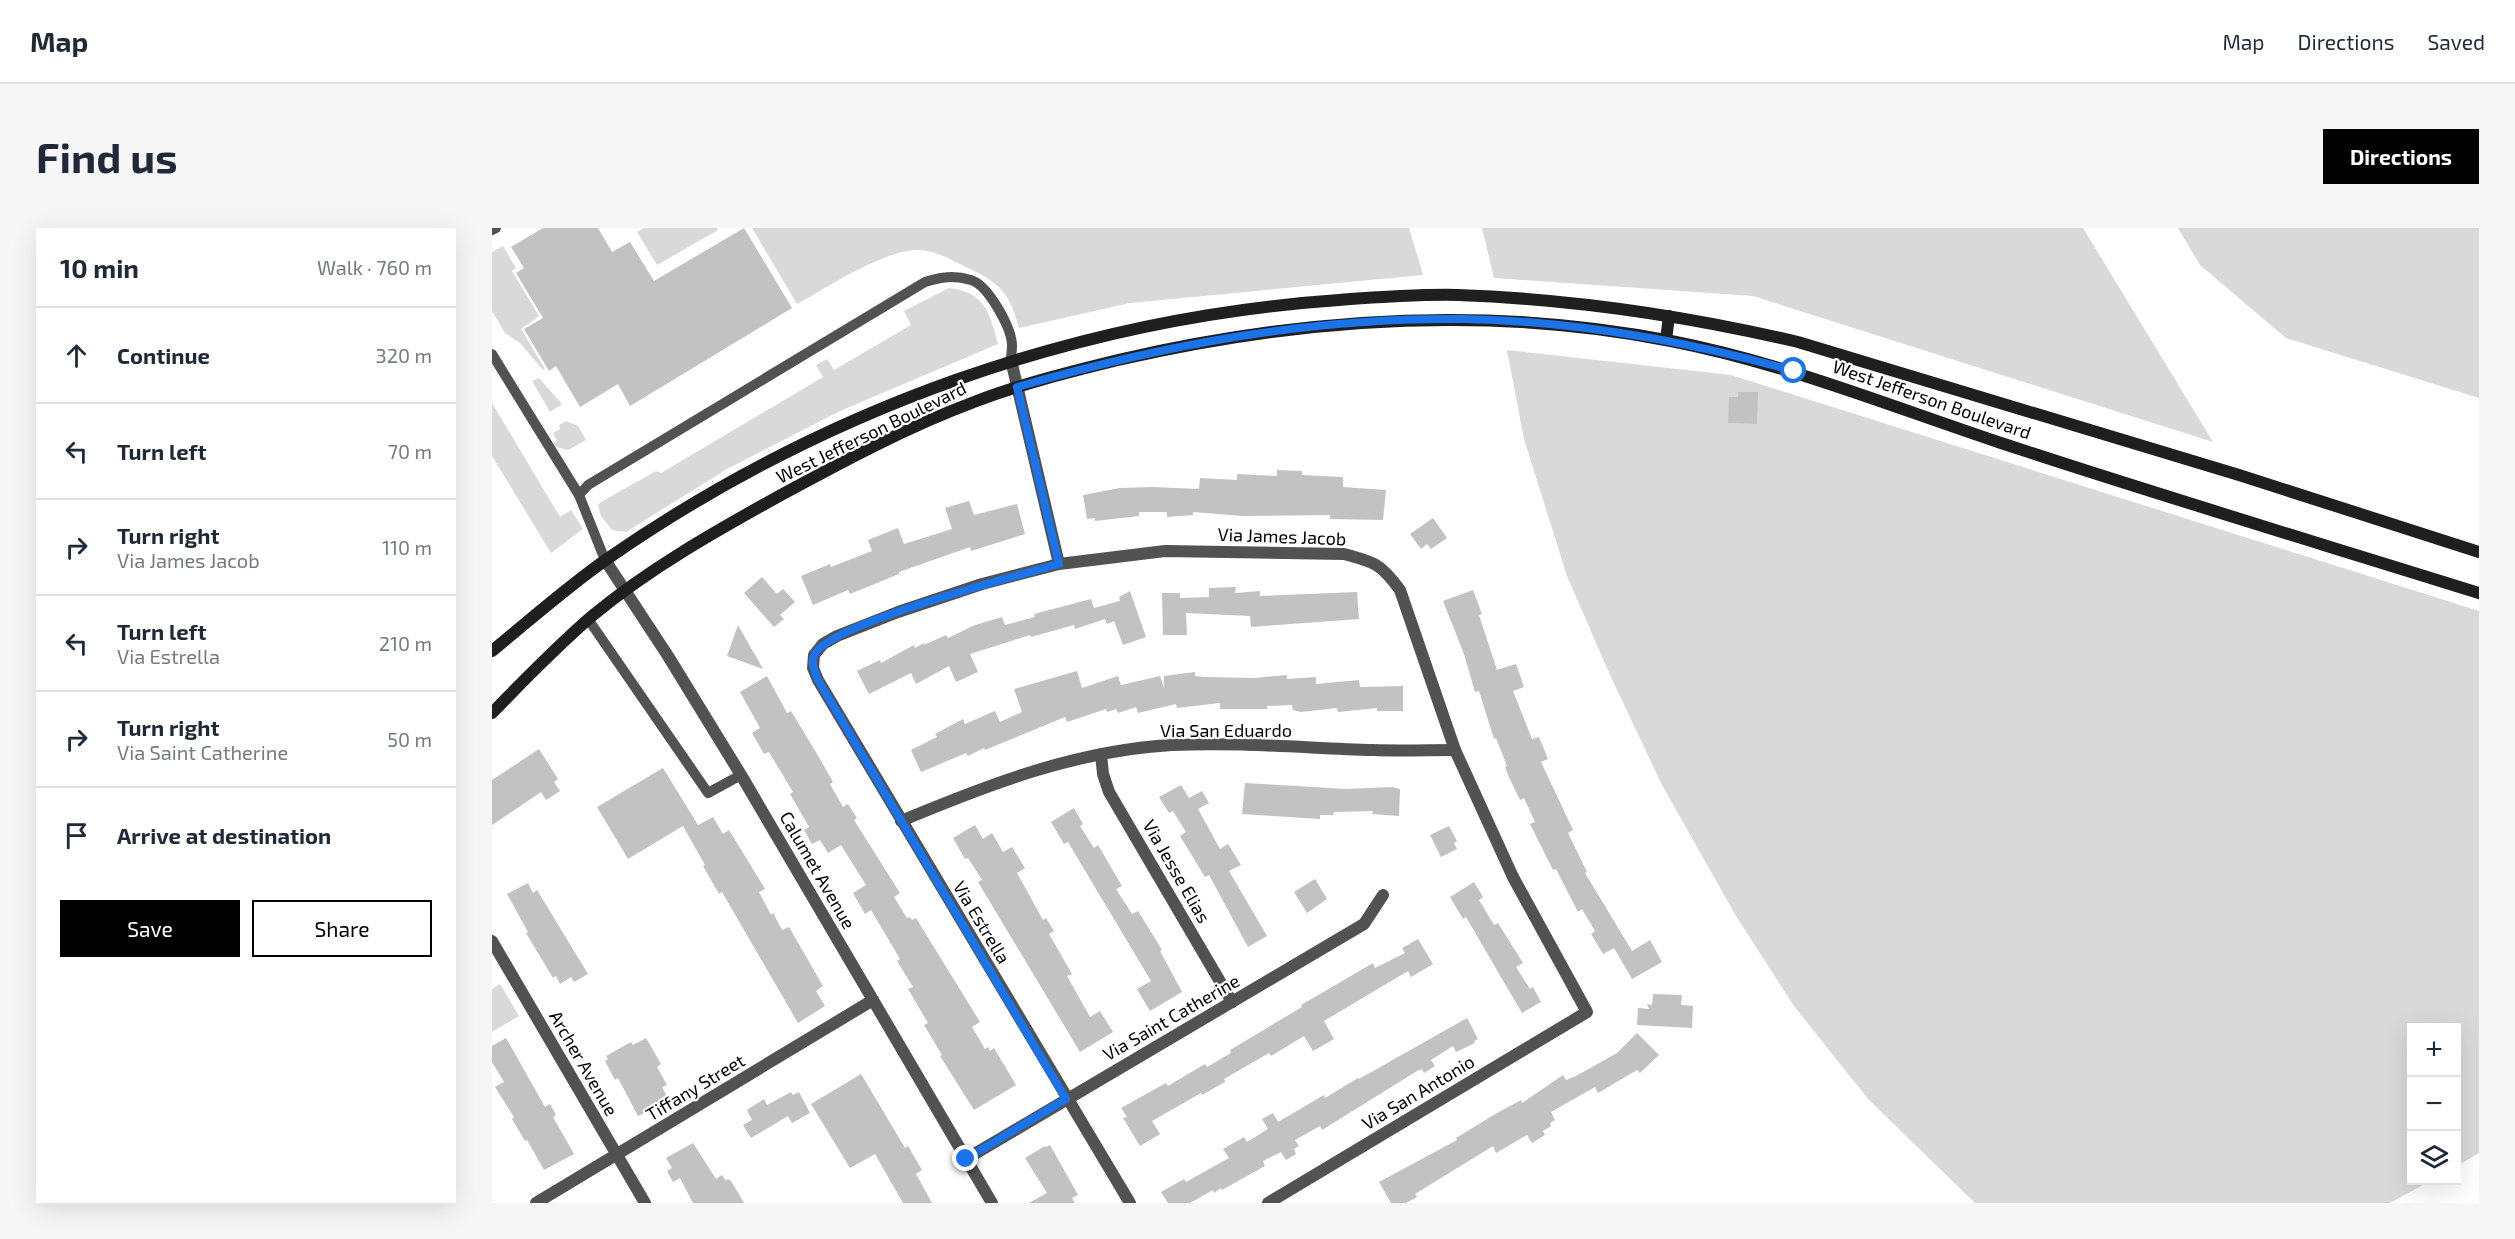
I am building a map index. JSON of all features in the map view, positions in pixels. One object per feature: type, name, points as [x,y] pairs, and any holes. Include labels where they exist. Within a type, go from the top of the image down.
[{"type":"main road","name":"West Jefferson Boulevard","points":[[492,651],[605,560],[711,494],[800,445],[891,404],[1011,360],[1142,327],[1270,305],[1395,296],[1459,296],[1568,303],[1735,327],[1798,342],[2239,475],[2479,552]]},
{"type":"main road","points":[[1666,340],[1669,316]]},
{"type":"main road","name":"West Jefferson Boulevard","points":[[492,713],[588,619],[624,591],[688,548],[844,461],[935,417],[1017,387],[1189,344],[1259,332],[1337,324],[1464,319],[1563,326],[1666,340],[1735,355],[1794,371],[2002,443],[2479,593]]},
{"type":"street","points":[[1011,360],[1059,564]]},
{"type":"street","name":"Via James Jacob","points":[[814,655],[823,644],[837,636],[898,612],[982,584],[1059,564],[1165,551],[1344,554],[1373,562],[1388,574],[1400,590],[1455,750],[1513,877],[1587,1012]]},
{"type":"street","name":"Calumet Avenue","points":[[605,560],[668,656],[741,775],[992,1203]]},
{"type":"street","name":"Via Estrella","points":[[814,655],[813,668],[818,680],[1130,1203]]},
{"type":"street","name":"Via San Eduardo","points":[[901,821],[965,794],[1037,770],[1101,754],[1171,745],[1455,750]]},
{"type":"street","name":"Via Jesse Elias","points":[[1101,754],[1103,774],[1110,792],[1232,1002]]},
{"type":"street","name":"Via Saint Catherine","points":[[966,1159],[1364,924],[1383,894]]},
{"type":"street","name":"Archer Avenue","points":[[492,940],[645,1203]]},
{"type":"street","name":"Tiffany Street","points":[[536,1203],[873,1000]]},
{"type":"street","name":"Via San Antonio","points":[[1268,1203],[1587,1012]]},
{"type":"lane","points":[[492,230],[496,228]]},
{"type":"lane","points":[[579,495],[588,485],[925,282],[944,276],[973,280],[989,295],[1005,321],[1012,344],[1011,360]]},
{"type":"lane","points":[[492,354],[579,495],[605,560]]},
{"type":"lane","points":[[588,619],[708,793],[741,775]]},
{"type":"shaded area","points":[[644,228],[717,228],[718,230],[657,265],[637,232]]},
{"type":"shaded area","points":[[752,228],[1409,228],[1423,275],[1130,303],[1019,328],[1007,297],[996,285],[950,259],[923,250],[888,256],[797,304]]},
{"type":"shaded area","points":[[1482,228],[2083,228],[2213,442],[1753,296],[1494,278]]},
{"type":"shaded area","points":[[2178,228],[2479,228],[2479,398],[2286,338],[2200,265]]},
{"type":"shaded area","points":[[503,246],[516,268],[512,271],[539,316],[521,329],[545,369],[543,370],[520,343],[505,333],[492,311],[492,252]]},
{"type":"shaded area","points":[[949,288],[971,294],[978,299],[992,322],[998,344],[840,411],[727,469],[626,532],[612,530],[601,516],[598,505],[601,502],[656,471],[661,473],[823,377],[816,365],[827,359],[834,370],[911,325],[904,311]]},
{"type":"shaded area","points":[[1507,350],[1731,375],[2479,611],[2479,1153],[2461,1164],[2461,1023],[2407,1023],[2407,1185],[2423,1185],[2390,1203],[1975,1203],[1868,1099],[1794,1006],[1736,916],[1662,785],[1610,675],[1567,576],[1524,439]]},
{"type":"shaded area","points":[[539,378],[562,404],[550,412],[532,381]]},
{"type":"shaded area","points":[[492,403],[560,517],[571,510],[583,529],[551,553],[492,456]]},
{"type":"shaded area","points":[[566,421],[578,426],[586,440],[568,450],[556,447],[553,443],[557,441],[553,433],[560,429],[559,425]]},
{"type":"shaded area","points":[[500,984],[519,1016],[492,1032],[492,989]]},
{"type":"building","points":[[543,228],[598,228],[612,252],[630,242],[654,281],[744,228],[792,308],[630,406],[618,384],[580,407],[556,366],[549,371],[524,329],[543,318],[516,273],[524,268],[511,247]]},
{"type":"building","points":[[1738,392],[1758,392],[1757,424],[1728,423],[1729,397],[1738,397]]},
{"type":"building","points":[[1277,470],[1302,471],[1302,475],[1343,477],[1343,487],[1386,490],[1383,520],[1330,519],[1330,515],[1243,516],[1193,512],[1193,515],[1167,517],[1167,512],[1139,512],[1139,516],[1095,521],[1095,518],[1087,519],[1083,495],[1120,488],[1199,489],[1200,478],[1237,480],[1237,474],[1277,476]]},
{"type":"building","points":[[969,501],[974,515],[1017,504],[1025,534],[971,551],[970,547],[899,572],[899,574],[850,594],[848,590],[813,605],[801,576],[872,551],[868,540],[898,528],[904,544],[952,529],[945,508]]},
{"type":"building","points":[[1433,518],[1447,538],[1431,549],[1427,544],[1421,549],[1410,534]]},
{"type":"building","points":[[762,577],[777,594],[783,589],[795,602],[780,615],[784,619],[774,627],[744,593]]},
{"type":"building","points":[[1236,587],[1235,593],[1260,591],[1260,596],[1357,592],[1359,619],[1251,627],[1250,616],[1186,613],[1187,635],[1163,635],[1162,593],[1180,593],[1180,598],[1209,597],[1209,588]]},
{"type":"building","points":[[1473,590],[1497,670],[1516,664],[1524,687],[1513,691],[1532,739],[1539,737],[1548,759],[1541,762],[1573,830],[1568,833],[1587,872],[1585,873],[1632,951],[1650,940],[1662,962],[1632,979],[1614,948],[1603,954],[1591,934],[1595,931],[1582,909],[1578,912],[1556,869],[1553,870],[1530,824],[1535,822],[1524,798],[1520,800],[1508,775],[1505,767],[1507,766],[1496,738],[1494,739],[1479,691],[1475,692],[1464,654],[1443,601]]},
{"type":"building","points":[[1130,591],[1146,637],[1123,645],[1114,621],[1107,624],[1105,619],[1075,629],[1074,625],[1031,637],[1030,635],[970,654],[978,672],[956,682],[949,666],[916,684],[911,673],[869,694],[857,671],[880,660],[881,663],[914,645],[915,648],[946,635],[948,638],[975,625],[1002,617],[1005,625],[1035,617],[1034,614],[1091,599],[1094,608],[1120,601],[1119,597]]},
{"type":"building","points":[[738,625],[763,669],[727,656]]},
{"type":"building","points":[[1077,671],[1082,688],[1118,676],[1121,685],[1160,676],[1164,688],[1164,676],[1195,672],[1195,676],[1205,677],[1254,678],[1287,675],[1287,679],[1316,677],[1316,684],[1359,680],[1360,687],[1403,686],[1403,711],[1377,711],[1377,708],[1338,712],[1337,708],[1301,712],[1293,710],[1292,705],[1267,706],[1267,709],[1220,709],[1220,703],[1177,708],[1176,704],[1138,713],[1136,707],[1118,713],[1116,709],[1107,712],[1106,709],[1067,722],[1065,717],[985,750],[984,748],[968,756],[966,753],[921,772],[911,750],[937,737],[935,734],[963,719],[965,724],[995,711],[1000,722],[1022,712],[1014,689]]},
{"type":"building","points":[[767,676],[787,713],[791,711],[820,759],[843,807],[848,804],[857,818],[854,820],[900,893],[894,897],[907,918],[910,917],[912,920],[916,918],[980,1022],[972,1027],[985,1049],[988,1047],[990,1051],[994,1048],[1016,1085],[974,1110],[940,1056],[942,1055],[924,1025],[928,1023],[908,989],[913,987],[897,961],[900,959],[871,910],[865,914],[853,893],[866,885],[841,845],[828,853],[820,840],[812,844],[804,830],[809,827],[790,794],[793,792],[769,752],[764,754],[752,733],[760,728],[740,692]]},
{"type":"building","points":[[539,749],[558,779],[554,782],[560,791],[546,800],[541,792],[492,825],[492,780]]},
{"type":"building","points":[[663,768],[698,825],[713,817],[723,834],[729,830],[765,889],[759,892],[771,915],[773,913],[782,930],[789,927],[823,986],[816,991],[825,1006],[798,1023],[722,892],[719,894],[683,826],[628,859],[597,807]]},
{"type":"building","points":[[1245,783],[1346,789],[1392,787],[1400,789],[1399,816],[1372,814],[1373,811],[1334,812],[1333,815],[1320,815],[1320,819],[1242,814]]},
{"type":"building","points":[[1181,785],[1189,798],[1202,791],[1209,803],[1198,809],[1220,849],[1228,844],[1241,865],[1229,871],[1267,936],[1248,947],[1209,875],[1205,877],[1180,836],[1186,832],[1173,811],[1169,813],[1159,797]]},
{"type":"building","points":[[1074,808],[1083,824],[1080,826],[1094,848],[1098,845],[1122,886],[1116,889],[1132,914],[1138,911],[1162,950],[1160,951],[1182,992],[1150,1011],[1137,989],[1151,981],[1068,842],[1064,844],[1051,822]]},
{"type":"building","points":[[975,825],[983,839],[992,833],[1003,852],[1012,847],[1025,868],[1017,873],[1043,920],[1046,918],[1054,931],[1049,934],[1072,974],[1067,976],[1090,1017],[1100,1011],[1113,1032],[1080,1052],[978,882],[982,880],[968,858],[965,859],[953,838]]},
{"type":"building","points":[[1449,826],[1457,841],[1454,843],[1457,849],[1441,857],[1430,835]]},
{"type":"building","points":[[1315,879],[1327,899],[1307,913],[1294,892]]},
{"type":"building","points":[[1474,882],[1483,897],[1479,900],[1494,925],[1498,923],[1523,963],[1516,967],[1530,989],[1533,987],[1541,1002],[1522,1013],[1466,917],[1463,919],[1450,897]]},
{"type":"building","points":[[528,883],[533,893],[537,890],[588,974],[574,982],[571,977],[560,984],[556,976],[553,978],[526,933],[528,932],[507,894]]},
{"type":"building","points":[[1418,939],[1433,964],[1411,977],[1408,971],[1324,1021],[1334,1039],[1313,1051],[1304,1036],[1271,1056],[1269,1053],[1224,1079],[1225,1082],[1152,1121],[1160,1134],[1140,1146],[1123,1118],[1127,1117],[1121,1108],[1166,1083],[1168,1086],[1205,1064],[1207,1067],[1231,1053],[1230,1050],[1302,1007],[1301,1005],[1373,963],[1375,968],[1405,953],[1402,948]]},
{"type":"building","points":[[1653,994],[1682,995],[1681,1005],[1693,1006],[1692,1028],[1637,1025],[1638,1008],[1649,1009],[1647,1004],[1652,1005]]},
{"type":"building","points":[[1467,1018],[1478,1039],[1474,1041],[1475,1043],[1456,1052],[1453,1046],[1431,1060],[1435,1066],[1424,1073],[1422,1069],[1417,1071],[1322,1130],[1320,1126],[1295,1140],[1299,1146],[1294,1149],[1296,1154],[1286,1160],[1281,1152],[1263,1161],[1265,1166],[1222,1190],[1221,1188],[1214,1193],[1213,1190],[1190,1203],[1168,1203],[1161,1192],[1184,1179],[1186,1182],[1229,1158],[1223,1149],[1244,1137],[1247,1142],[1268,1129],[1262,1119],[1273,1113],[1278,1122]]},
{"type":"building","points":[[1637,1033],[1659,1055],[1640,1073],[1637,1070],[1598,1093],[1595,1087],[1551,1112],[1555,1120],[1543,1131],[1545,1135],[1532,1143],[1527,1135],[1496,1153],[1493,1146],[1415,1194],[1417,1197],[1406,1203],[1391,1203],[1379,1182],[1457,1140],[1456,1138],[1497,1113],[1521,1100],[1522,1103],[1563,1075],[1566,1080],[1576,1076],[1617,1053]]},
{"type":"building","points":[[506,1038],[545,1107],[550,1104],[556,1115],[553,1117],[574,1154],[544,1170],[495,1087],[504,1082],[492,1062],[492,1046]]},
{"type":"building","points":[[646,1038],[661,1064],[657,1067],[667,1085],[662,1087],[670,1102],[638,1116],[618,1078],[615,1080],[605,1061],[608,1059],[606,1056],[631,1042],[633,1045]]},
{"type":"building","points":[[861,1074],[905,1148],[908,1146],[922,1170],[916,1174],[932,1203],[903,1203],[875,1154],[850,1168],[811,1104]]},
{"type":"building","points":[[791,1092],[793,1095],[799,1092],[810,1113],[792,1123],[788,1116],[751,1138],[743,1125],[752,1120],[747,1110],[764,1099],[767,1105]]},
{"type":"building","points":[[693,1143],[716,1179],[722,1175],[726,1181],[728,1179],[731,1181],[744,1203],[693,1203],[680,1178],[673,1182],[667,1171],[672,1168],[666,1158]]},
{"type":"building","points":[[1050,1145],[1078,1195],[1072,1198],[1075,1203],[1029,1203],[1047,1193],[1025,1158]]},
{"type":"route","points":[[966,1159],[1066,1099],[813,668],[814,655],[823,644],[837,636],[898,612],[982,584],[1059,564],[1017,387],[1079,369],[1189,344],[1259,332],[1337,324],[1464,319],[1563,326],[1666,340],[1794,371]]}]
